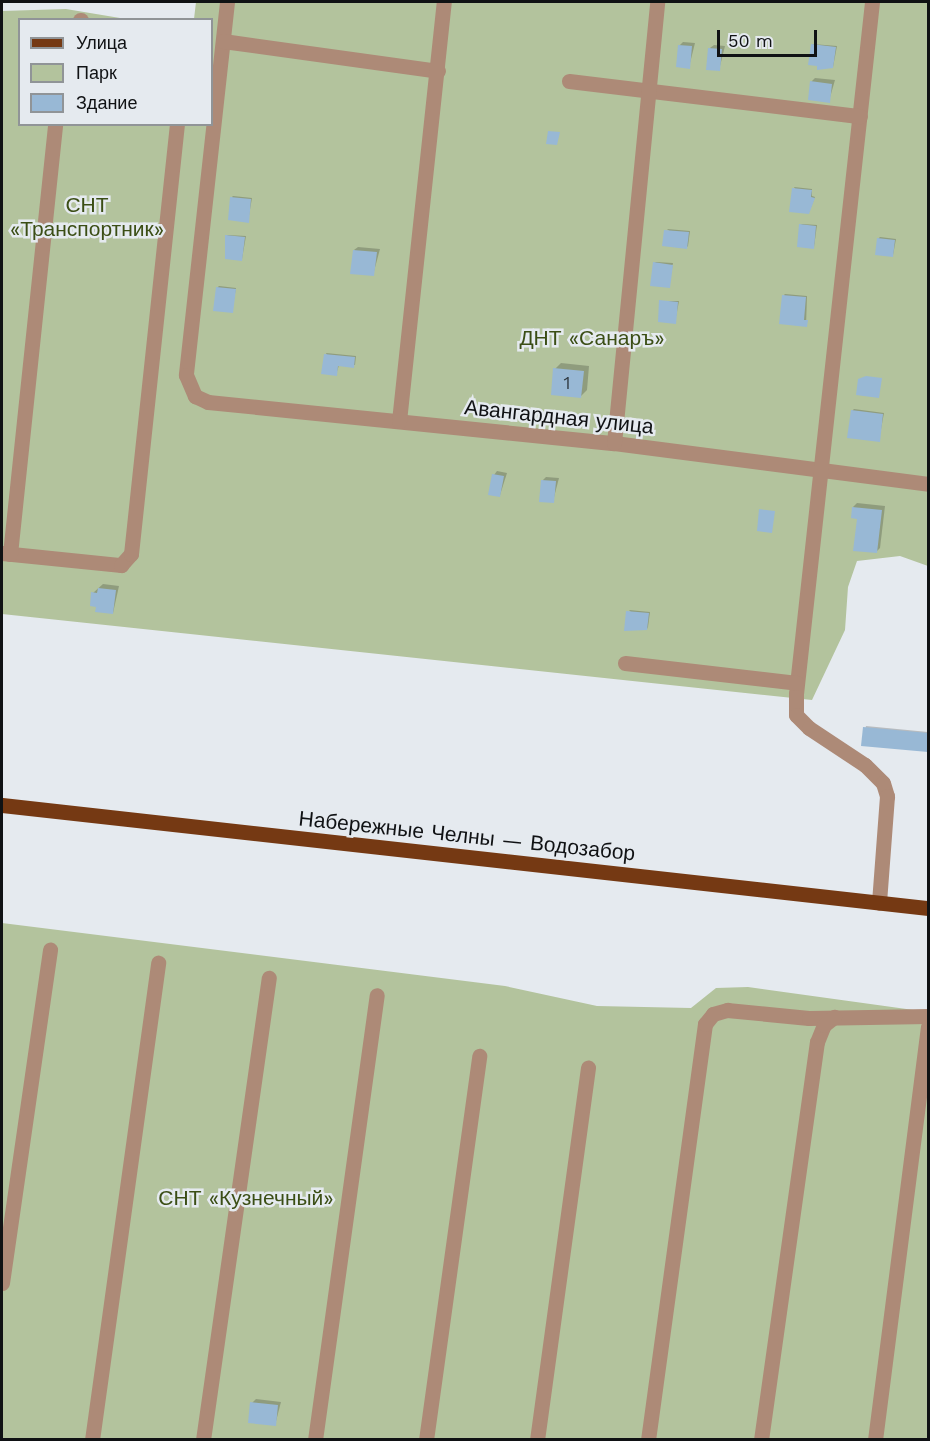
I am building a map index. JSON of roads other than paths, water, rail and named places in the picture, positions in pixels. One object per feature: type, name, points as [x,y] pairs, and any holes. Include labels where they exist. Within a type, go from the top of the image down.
[{"type":"main road","name":"Набережные Челны — Водозабор","points":[[2,805],[928,908]]},
{"type":"street","points":[[227,2],[223,41],[438,71]]},
{"type":"street","points":[[399,421],[444,2]]},
{"type":"street","points":[[614,443],[657,2]]},
{"type":"street","points":[[872,2],[796,683],[796,715],[809,729],[865,765],[883,783],[888,796],[879,903]]},
{"type":"street","name":"Авангардная улица","points":[[223,41],[186,375],[188,389],[208,402],[614,443],[821,473],[928,484]]},
{"type":"street","points":[[569,81],[860,116]]},
{"type":"street","points":[[55,126],[6,553],[122,565],[131,554],[177,126]]},
{"type":"street","points":[[625,663],[796,683]]},
{"type":"street","points":[[2,1283],[50,949]]},
{"type":"street","points":[[92,1440],[158,963]]},
{"type":"street","points":[[203,1440],[269,978]]},
{"type":"street","points":[[315,1440],[377,995]]},
{"type":"street","points":[[648,1440],[705,1024],[713,1014],[727,1010],[809,1018],[928,1016]]},
{"type":"street","points":[[761,1440],[817,1042],[824,1025],[834,1017]]},
{"type":"street","points":[[875,1440],[928,1026]]},
{"type":"street","points":[[426,1440],[479,1056]]},
{"type":"street","points":[[537,1440],[588,1067]]},
{"type":"park label","name":"СНТ «Транспортник»","points":[[87,217]]},
{"type":"park label","name":"ДНТ «Санаръ»","points":[[592,338]]},
{"type":"park label","name":"СНТ «Кузнечный»","points":[[246,1198]]}]
